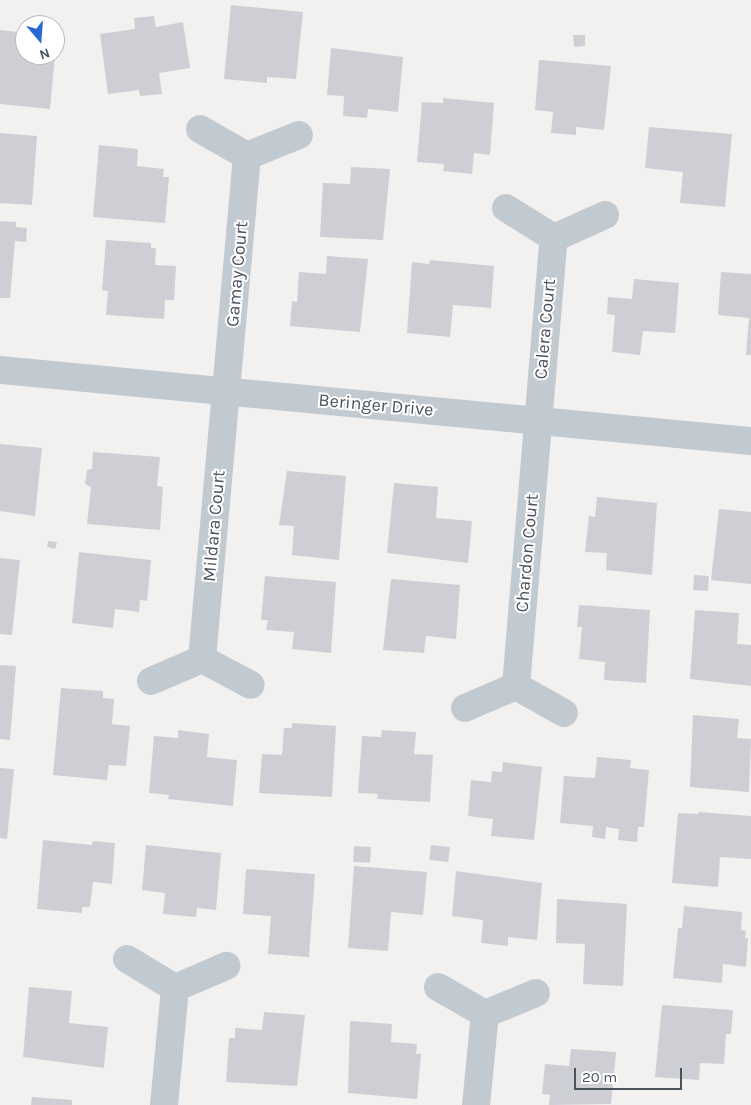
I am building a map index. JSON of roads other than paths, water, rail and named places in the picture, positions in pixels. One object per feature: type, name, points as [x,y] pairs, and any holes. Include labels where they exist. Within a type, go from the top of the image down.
[{"type":"street","points":[[200,129],[247,156],[299,135]]},
{"type":"street","name":"Gamay Court","points":[[226,392],[247,156]]},
{"type":"street","points":[[506,208],[554,238],[605,215]]},
{"type":"street","name":"Calera Court","points":[[537,420],[554,238]]},
{"type":"street","name":"Beringer Drive","points":[[0,370],[751,441]]},
{"type":"street","name":"Mildara Court","points":[[202,659],[226,392]]},
{"type":"street","name":"Chardon Court","points":[[516,686],[537,420]]},
{"type":"street","points":[[151,680],[202,659],[251,685]]},
{"type":"street","points":[[465,708],[516,686],[564,713]]},
{"type":"street","points":[[127,960],[175,988]]},
{"type":"street","points":[[175,988],[226,966]]},
{"type":"street","points":[[438,987],[485,1014]]},
{"type":"street","points":[[164,1105],[175,988]]},
{"type":"street","points":[[485,1014],[536,993]]},
{"type":"street","points":[[476,1105],[485,1014]]}]
